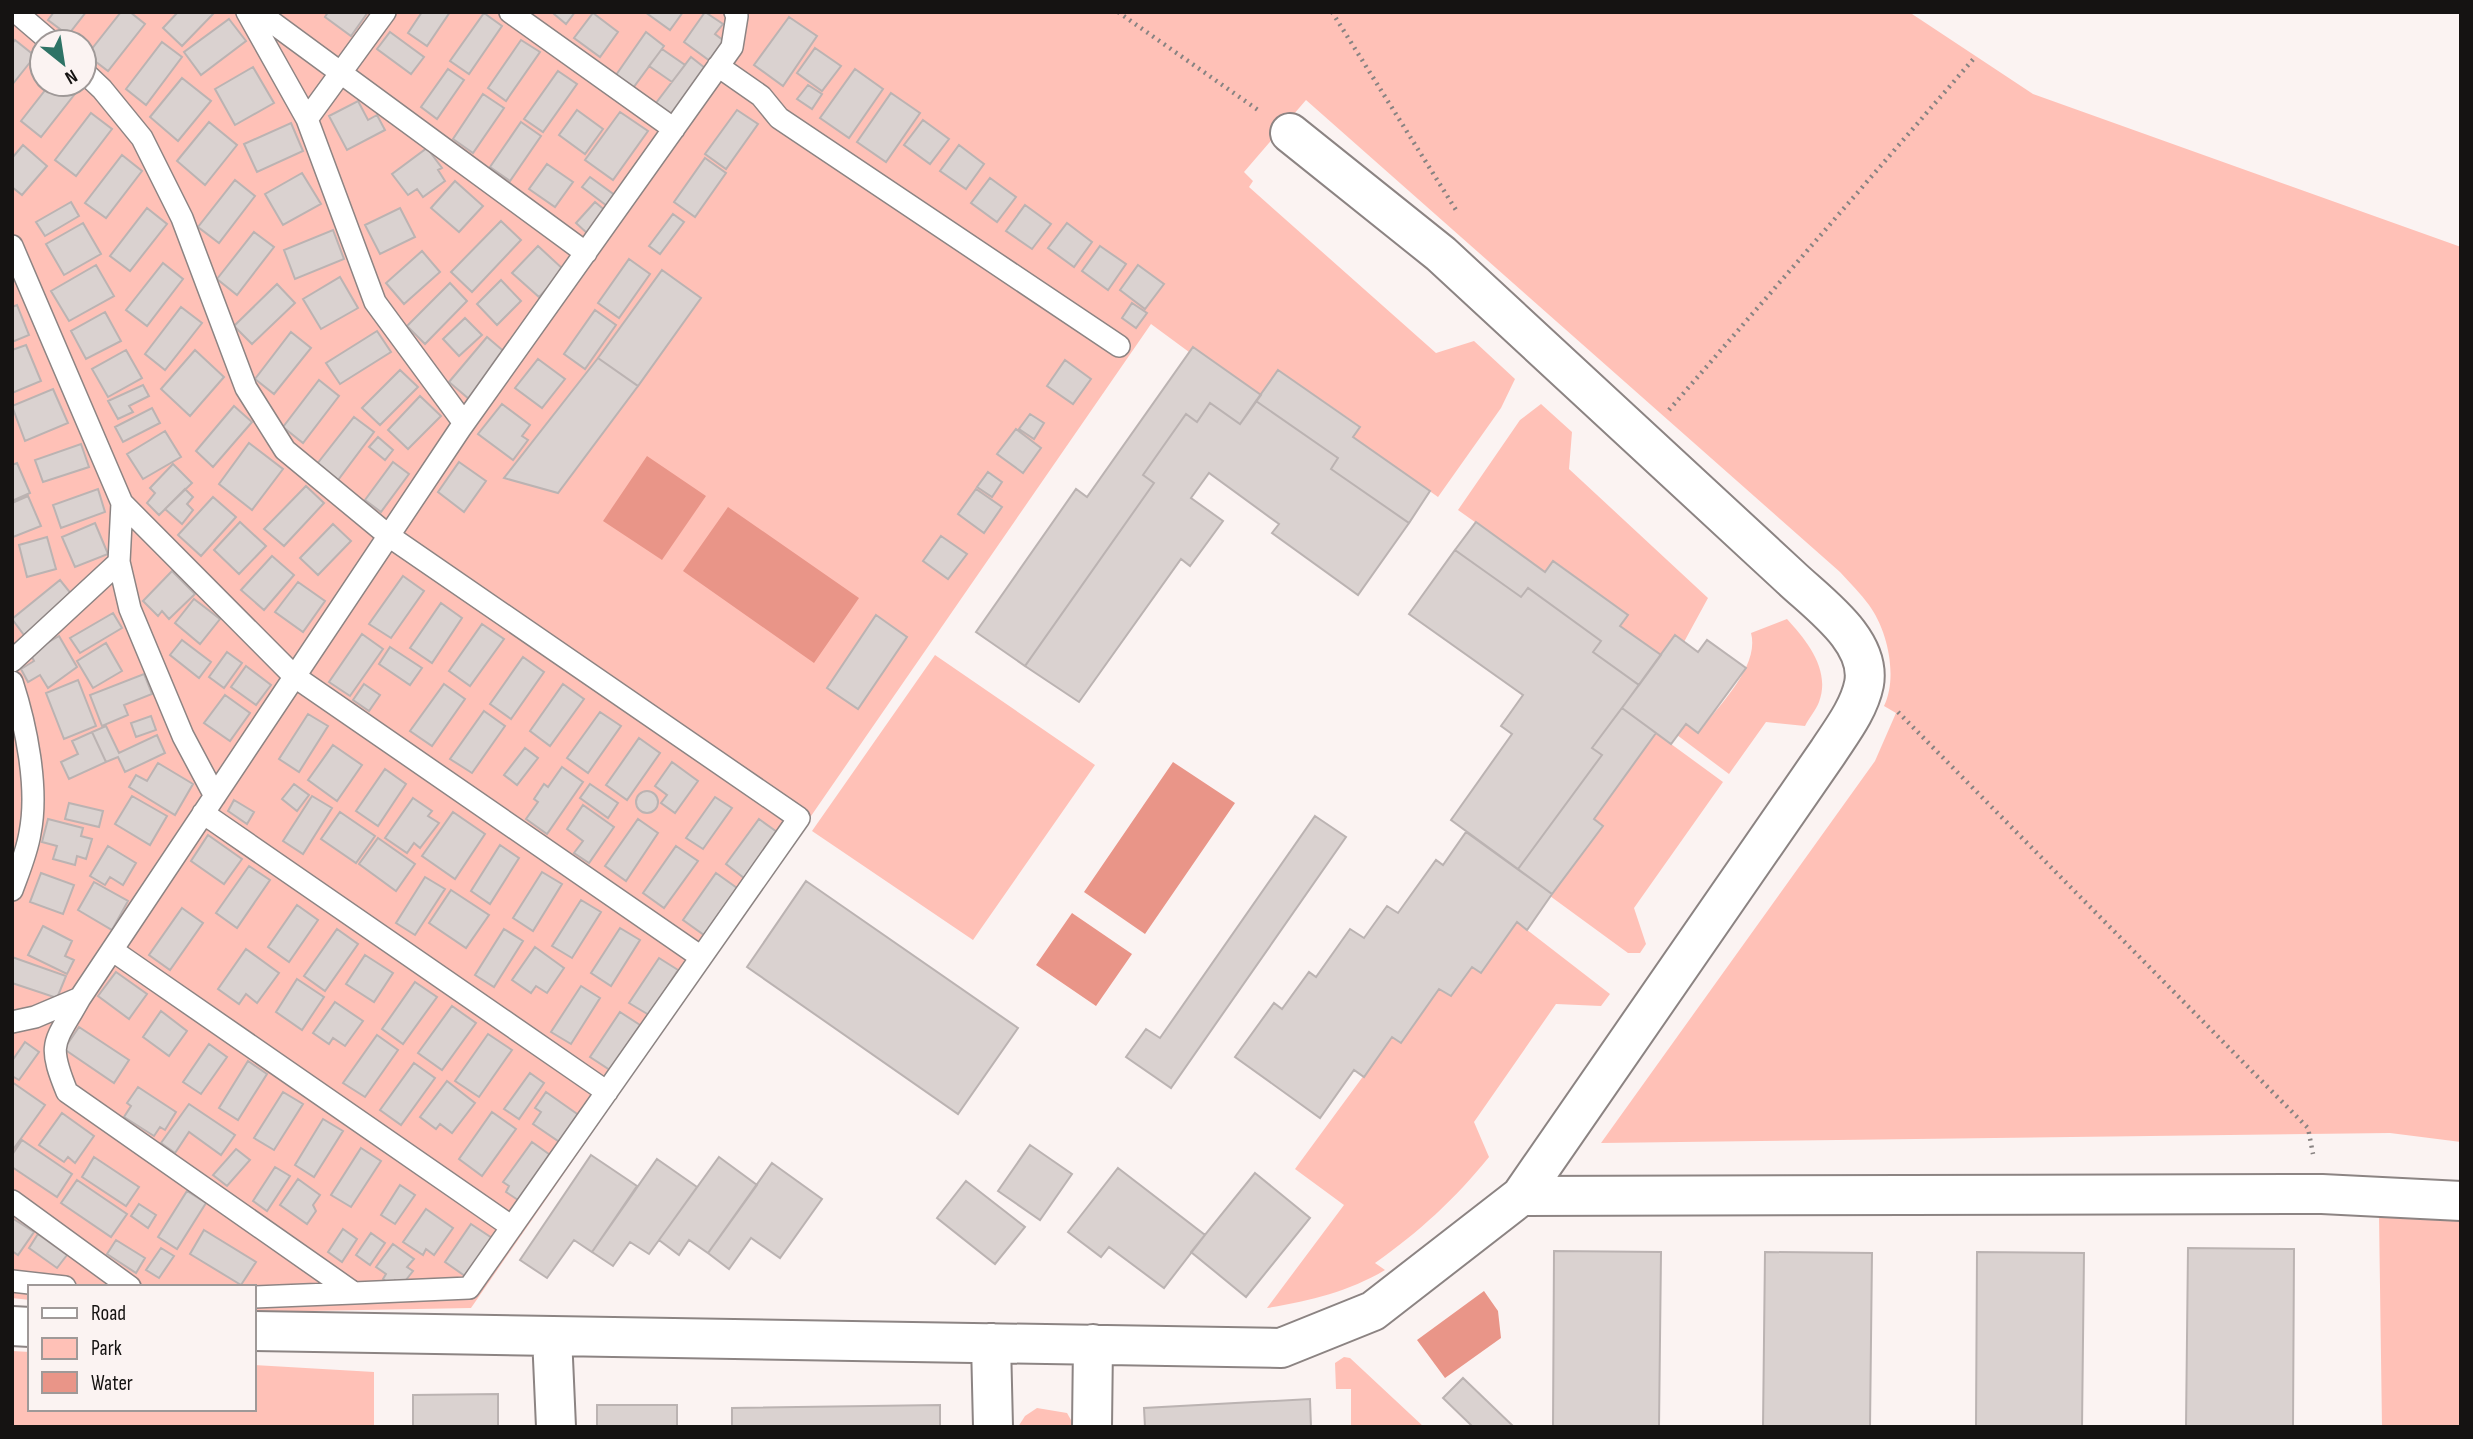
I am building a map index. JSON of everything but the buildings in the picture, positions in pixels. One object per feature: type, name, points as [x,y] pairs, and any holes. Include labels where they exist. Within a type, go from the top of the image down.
[{"type":"street","points":[[256,1331],[1281,1348],[1373,1311],[1521,1196],[1828,752],[1855,708],[1863,687],[1865,668],[1844,629],[1642,440],[1441,254],[1290,133]]},
{"type":"street","points":[[1521,1196],[2295,1194],[2461,1201]]},
{"type":"street","points":[[552,1336],[556,1427]]},
{"type":"street","points":[[991,1343],[993,1427]]},
{"type":"street","points":[[1092,1427],[1093,1345]]},
{"type":"lane","points":[[16,12],[35,28]]},
{"type":"lane","points":[[247,12],[307,119],[375,302],[464,424]]},
{"type":"lane","points":[[258,12],[586,253]]},
{"type":"lane","points":[[307,119],[385,12]]},
{"type":"lane","points":[[510,12],[674,129]]},
{"type":"lane","points":[[354,1293],[67,1092],[55,1064],[53,1047],[80,998],[464,424],[732,47],[737,16],[735,12]]},
{"type":"lane","points":[[718,66],[761,96],[779,118],[1119,346]]},
{"type":"lane","points":[[98,85],[142,138],[182,218],[246,388],[285,450],[389,536],[799,818],[469,1288],[256,1297]]},
{"type":"lane","points":[[12,246],[122,503],[295,676],[702,957]]},
{"type":"lane","points":[[122,503],[119,562],[130,609],[209,805],[607,1092]]},
{"type":"lane","points":[[12,661],[119,562]]},
{"type":"lane","points":[[12,682],[25,723],[32,811],[29,840],[12,890]]},
{"type":"lane","points":[[112,950],[512,1227]]},
{"type":"lane","points":[[12,1022],[35,1017],[80,998]]},
{"type":"lane","points":[[12,1201],[127,1285]]},
{"type":"lane","points":[[12,1281],[47,1285]]},
{"type":"path","points":[[1332,12],[1465,224],[1441,254]]},
{"type":"path","points":[[1642,440],[1976,56]]},
{"type":"path","points":[[1863,687],[1893,707],[2308,1128]]},
{"type":"green space","points":[[12,12],[1909,12],[2033,94],[2461,247],[2461,1142],[2390,1133],[1601,1143],[1875,761],[1896,713],[1884,706],[1890,682],[1886,641],[1869,605],[1840,572],[1306,100],[1244,172],[1253,181],[1249,187],[1436,353],[1474,341],[1515,379],[1501,408],[1438,497],[1353,437],[1360,426],[1278,370],[1261,395],[1193,347],[1189,352],[1151,324],[471,1308],[256,1312],[256,1285],[28,1285],[28,1300],[12,1298]]},
{"type":"green space","points":[[1541,404],[1572,432],[1569,469],[1708,598],[1684,642],[1661,655],[1620,626],[1628,615],[1554,561],[1545,572],[1458,510],[1520,420]]},
{"type":"green space","points":[[1787,619],[1809,646],[1819,667],[1822,690],[1819,702],[1805,726],[1766,722],[1729,774],[1677,735],[1686,724],[1699,732],[1736,686],[1749,659],[1751,633]]},
{"type":"green space","points":[[935,655],[1095,765],[973,940],[812,831]]},
{"type":"green space","points":[[1656,733],[1723,782],[1634,908],[1646,944],[1640,953],[1628,953],[1550,896],[1602,826],[1594,819]]},
{"type":"green space","points":[[1517,922],[1610,994],[1601,1006],[1556,1004],[1474,1122],[1489,1157],[1436,1214],[1375,1263],[1385,1270],[1328,1295],[1267,1308],[1344,1205],[1295,1169],[1392,1037],[1401,1043],[1439,989],[1451,996],[1472,967],[1481,973]]},
{"type":"green space","points":[[2379,1216],[2461,1221],[2461,1427],[2382,1427]]},
{"type":"green space","points":[[12,1351],[28,1352],[28,1411],[256,1411],[256,1365],[374,1372],[374,1427],[12,1427]]},
{"type":"green space","points":[[1344,1357],[1350,1358],[1424,1427],[1351,1427],[1351,1389],[1336,1389],[1335,1363]]},
{"type":"green space","points":[[1037,1408],[1067,1413],[1075,1427],[1018,1427],[1025,1416]]},
{"type":"water","points":[[647,456],[706,496],[662,560],[603,521]]},
{"type":"water","points":[[728,507],[859,598],[814,663],[683,571]]},
{"type":"water","points":[[1173,762],[1235,803],[1145,934],[1084,892]]},
{"type":"water","points":[[1072,913],[1132,954],[1096,1006],[1036,965]]},
{"type":"water","points":[[1484,1291],[1498,1311],[1501,1338],[1445,1378],[1417,1340]]}]
